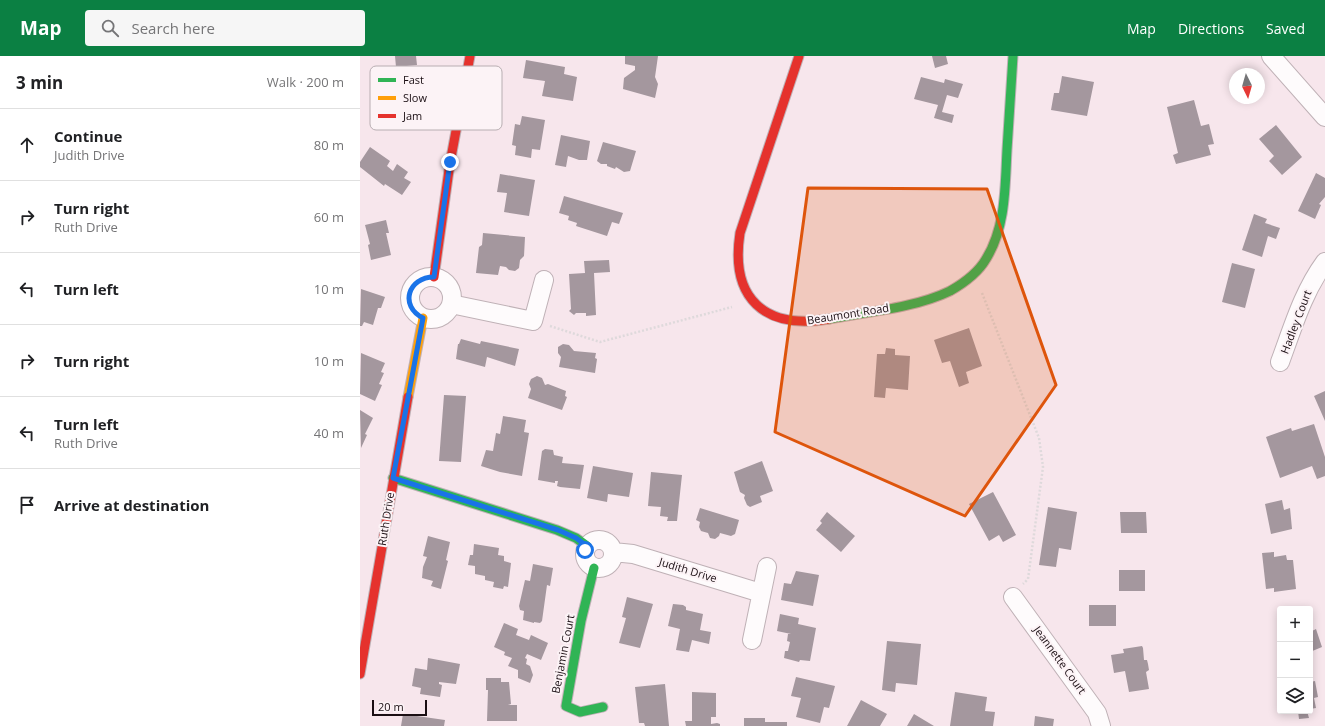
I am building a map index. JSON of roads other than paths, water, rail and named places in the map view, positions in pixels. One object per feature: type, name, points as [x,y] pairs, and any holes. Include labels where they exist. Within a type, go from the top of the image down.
[{"type":"street","points":[[468,66],[470,56]]},
{"type":"street","name":"Beaumont Road","points":[[799,56],[737,248],[736,261],[738,275],[743,289],[752,301],[766,312],[781,319],[809,322],[936,298],[956,288],[974,275],[989,253],[1001,223],[1013,56]]},
{"type":"street","points":[[1272,56],[1325,117]]},
{"type":"street","points":[[434,277],[450,162],[456,130]]},
{"type":"street","name":"Hadley Court","points":[[1280,362],[1301,303],[1310,285],[1325,262]]},
{"type":"street","points":[[434,277],[446,284],[450,290],[451,304],[444,315],[437,318],[423,318],[412,310],[409,296],[411,289],[421,279],[434,277]]},
{"type":"street","points":[[451,304],[533,321],[544,280]]},
{"type":"street","name":"Ruth Drive","points":[[360,674],[393,478],[423,318]]},
{"type":"street","points":[[393,478],[558,530],[576,538],[587,546]]},
{"type":"street","points":[[594,540],[602,540],[609,544],[613,552],[612,560],[606,567],[594,568],[587,563],[585,559],[584,554],[587,546],[594,540]]},
{"type":"street","name":"Judith Drive","points":[[613,552],[633,554],[761,593]]},
{"type":"street","points":[[752,640],[767,567]]},
{"type":"street","name":"Benjamin Court","points":[[594,568],[580,628],[566,706],[580,712],[603,706]]},
{"type":"street","name":"Jeannette Court","points":[[1013,597],[1098,713],[1101,726]]}]
